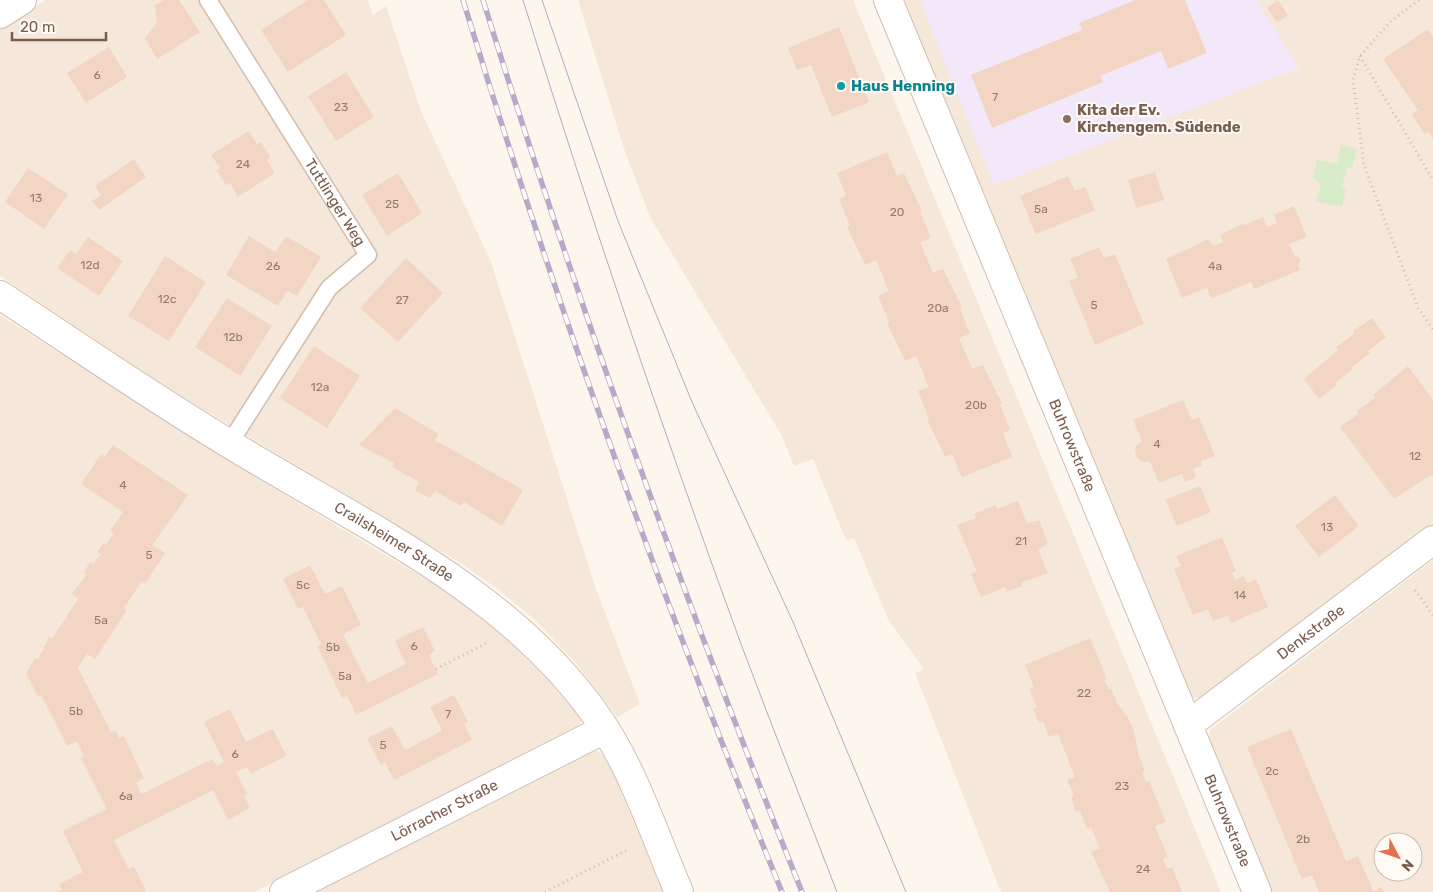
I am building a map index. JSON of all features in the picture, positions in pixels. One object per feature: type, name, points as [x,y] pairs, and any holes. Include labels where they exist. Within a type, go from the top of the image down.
[{"type":"street","points":[[0,14],[22,0]]},
{"type":"street","name":"Buhrowstraße","points":[[888,0],[1257,892]]},
{"type":"street","name":"Crailsheimer Straße","points":[[0,295],[146,392],[229,444],[434,566],[483,600],[530,638],[572,683],[605,729],[628,772],[679,892]]},
{"type":"street","name":"Denkstraße","points":[[1188,725],[1433,540]]},
{"type":"street","name":"Lörracher Straße","points":[[284,892],[605,729]]},
{"type":"lane","name":"Tuttlinger Weg","points":[[208,0],[368,255],[329,288],[229,444]]},
{"type":"path","points":[[1419,0],[1391,21],[1360,56],[1353,80],[1364,165],[1418,308],[1433,329]]},
{"type":"path","points":[[1360,56],[1433,180]]},
{"type":"path","points":[[1414,589],[1433,615]]},
{"type":"path","points":[[436,669],[488,643]]},
{"type":"path","points":[[545,892],[633,847]]},
{"type":"shaded area","points":[[46,0],[368,0],[373,15],[386,6],[421,111],[491,262],[596,589],[640,704],[617,717],[576,663],[535,620],[499,590],[462,564],[162,385],[0,276],[0,29]]},
{"type":"shaded area","points":[[578,0],[853,0],[1221,892],[1001,892],[915,673],[924,669],[888,619],[854,538],[846,540],[813,459],[794,466],[782,436],[650,217],[623,146]]},
{"type":"shaded area","points":[[902,0],[1433,0],[1433,525],[1201,699],[1190,696]]},
{"type":"shaded area","name":"Kita der Ev. Kirchengem. Südende","points":[[920,0],[1256,0],[1299,68],[994,185]]},
{"type":"shaded area","points":[[0,315],[217,454],[464,602],[514,643],[538,667],[581,719],[580,726],[255,892],[0,892]]},
{"type":"shaded area","points":[[1433,560],[1433,892],[1270,892],[1209,744],[1210,730]]},
{"type":"shaded area","points":[[595,750],[602,754],[614,775],[663,892],[315,892]]},
{"type":"green space","points":[[1341,145],[1357,149],[1352,168],[1347,167],[1342,187],[1346,189],[1342,207],[1316,201],[1321,184],[1313,178],[1317,160],[1337,164]]},
{"type":"building","points":[[164,0],[179,0],[200,32],[157,59],[145,38],[157,23],[155,5]]},
{"type":"building","points":[[308,0],[324,0],[346,35],[288,72],[261,30]]},
{"type":"building","points":[[1135,0],[1185,0],[1207,53],[1168,69],[1161,51],[1100,76],[1103,82],[992,128],[971,75],[1082,30],[1079,23]]},
{"type":"building","points":[[1278,0],[1288,15],[1277,22],[1267,8]]},
{"type":"building","name":"Haus Henning","points":[[839,27],[869,102],[832,117],[811,65],[797,70],[788,48]]},
{"type":"building","points":[[1428,29],[1433,37],[1433,139],[1429,132],[1424,134],[1412,114],[1418,110],[1383,59]]},
{"type":"building","points":[[109,47],[127,77],[86,103],[67,73]]},
{"type":"building","points":[[346,72],[374,117],[336,141],[308,96]]},
{"type":"building","points":[[249,131],[257,144],[261,142],[271,158],[267,160],[275,173],[238,197],[230,183],[226,185],[216,170],[220,168],[211,155]]},
{"type":"building","points":[[887,152],[897,176],[904,173],[922,211],[920,212],[931,238],[920,242],[933,273],[943,269],[962,307],[960,308],[970,334],[959,338],[972,369],[983,365],[1002,404],[1000,404],[1010,430],[1003,433],[1012,457],[962,477],[952,454],[945,457],[927,419],[929,419],[918,391],[929,387],[916,356],[905,361],[887,323],[889,322],[878,296],[889,291],[876,260],[865,265],[847,227],[850,226],[839,199],[846,196],[837,173]]},
{"type":"building","points":[[134,159],[146,177],[99,210],[92,201],[101,195],[95,186]]},
{"type":"building","points":[[28,168],[68,194],[44,229],[5,202]]},
{"type":"building","points":[[1155,172],[1164,200],[1136,208],[1128,180]]},
{"type":"building","points":[[398,173],[422,213],[387,236],[362,195]]},
{"type":"building","points":[[1068,176],[1075,191],[1085,187],[1095,210],[1036,234],[1020,196]]},
{"type":"building","points":[[1294,206],[1307,237],[1289,244],[1294,255],[1301,259],[1298,265],[1300,270],[1254,289],[1251,282],[1211,299],[1207,288],[1182,298],[1166,259],[1209,239],[1213,246],[1223,242],[1220,235],[1263,217],[1267,227],[1277,223],[1274,215]]},
{"type":"building","points":[[249,236],[275,252],[286,236],[321,257],[297,296],[287,291],[278,306],[226,275]]},
{"type":"building","points":[[88,237],[123,261],[99,296],[57,268],[70,250],[76,254]]},
{"type":"building","points":[[1099,247],[1104,258],[1115,254],[1144,324],[1095,345],[1069,281],[1078,277],[1070,259]]},
{"type":"building","points":[[165,256],[206,282],[169,341],[128,316]]},
{"type":"building","points":[[406,258],[443,293],[398,342],[360,308]]},
{"type":"building","points":[[227,298],[272,326],[240,376],[195,347]]},
{"type":"building","points":[[1372,318],[1386,337],[1368,351],[1370,353],[1352,367],[1353,369],[1335,383],[1337,385],[1319,399],[1304,379],[1338,350],[1336,347],[1354,334],[1353,331]]},
{"type":"building","points":[[314,346],[360,376],[327,428],[280,398]]},
{"type":"building","points":[[1408,366],[1433,400],[1433,477],[1431,475],[1394,499],[1340,427],[1358,414],[1357,411],[1375,398],[1373,395]]},
{"type":"building","points":[[1183,400],[1192,420],[1199,417],[1215,456],[1201,461],[1202,465],[1193,469],[1196,477],[1185,482],[1182,474],[1159,483],[1150,462],[1142,462],[1136,456],[1135,447],[1142,441],[1133,420]]},
{"type":"building","points":[[395,408],[439,434],[435,440],[523,490],[502,526],[464,502],[461,506],[435,491],[430,498],[415,490],[419,482],[392,467],[394,463],[359,445]]},
{"type":"building","points":[[113,445],[188,495],[152,545],[165,553],[145,584],[142,581],[124,608],[127,610],[95,659],[87,654],[78,668],[111,732],[116,731],[119,738],[124,736],[144,778],[136,783],[141,794],[213,759],[217,766],[224,762],[204,722],[230,709],[246,742],[273,729],[286,756],[251,774],[247,767],[236,772],[247,794],[244,796],[250,808],[228,820],[213,790],[114,840],[129,869],[134,866],[146,892],[55,892],[62,889],[59,884],[83,872],[63,831],[107,809],[81,758],[84,756],[77,741],[67,746],[41,695],[38,697],[26,673],[35,658],[38,660],[49,637],[52,639],[78,599],[72,594],[87,574],[84,572],[90,562],[93,564],[101,554],[97,552],[103,543],[106,545],[114,533],[110,531],[123,512],[81,484],[101,454],[105,457]]},
{"type":"building","points":[[1200,486],[1211,512],[1177,526],[1165,500]]},
{"type":"building","points":[[1335,495],[1359,526],[1319,557],[1295,526]]},
{"type":"building","points":[[1018,501],[1027,523],[1039,520],[1048,543],[1038,550],[1048,573],[1021,583],[1022,586],[1007,592],[1005,587],[981,597],[971,574],[977,571],[957,525],[976,518],[974,514],[996,505],[997,509]]},
{"type":"building","points":[[1222,537],[1236,571],[1232,573],[1235,580],[1244,576],[1247,583],[1256,579],[1268,607],[1231,623],[1228,615],[1213,621],[1208,609],[1193,615],[1174,569],[1181,566],[1176,556]]},
{"type":"building","points":[[310,565],[325,594],[342,586],[361,625],[343,634],[368,683],[406,664],[395,641],[423,627],[435,651],[429,655],[438,674],[356,715],[347,696],[342,698],[317,646],[321,644],[303,607],[298,609],[283,579]]},
{"type":"building","points":[[1090,638],[1107,679],[1104,680],[1127,716],[1134,731],[1139,756],[1145,771],[1142,772],[1146,782],[1149,781],[1166,822],[1155,826],[1168,857],[1163,859],[1167,869],[1172,867],[1182,892],[1110,892],[1091,852],[1100,849],[1091,828],[1087,829],[1080,811],[1076,812],[1071,797],[1074,796],[1067,780],[1075,777],[1058,734],[1049,737],[1043,721],[1039,723],[1033,708],[1037,707],[1029,689],[1034,687],[1025,665]]},
{"type":"building","points":[[454,695],[468,722],[464,723],[472,740],[394,780],[385,762],[381,765],[367,738],[392,726],[405,750],[442,731],[430,707]]},
{"type":"building","points":[[1291,729],[1346,861],[1358,856],[1373,891],[1382,887],[1384,892],[1319,892],[1312,875],[1302,879],[1247,747]]},
{"type":"tram line","points":[[523,0],[601,243],[683,484],[741,644],[837,892]]},
{"type":"tram line","points":[[542,0],[618,221],[692,402],[793,622],[906,892]]},
{"type":"railway","points":[[463,0],[535,226],[612,450],[694,672],[782,892]]},
{"type":"railway","points":[[483,0],[594,338],[674,561],[802,892]]},
{"type":"place","name":"Haus Henning","points":[[841,86]]},
{"type":"place","name":"Kita der Ev. Kirchengem. Südende","points":[[1067,119]]}]
